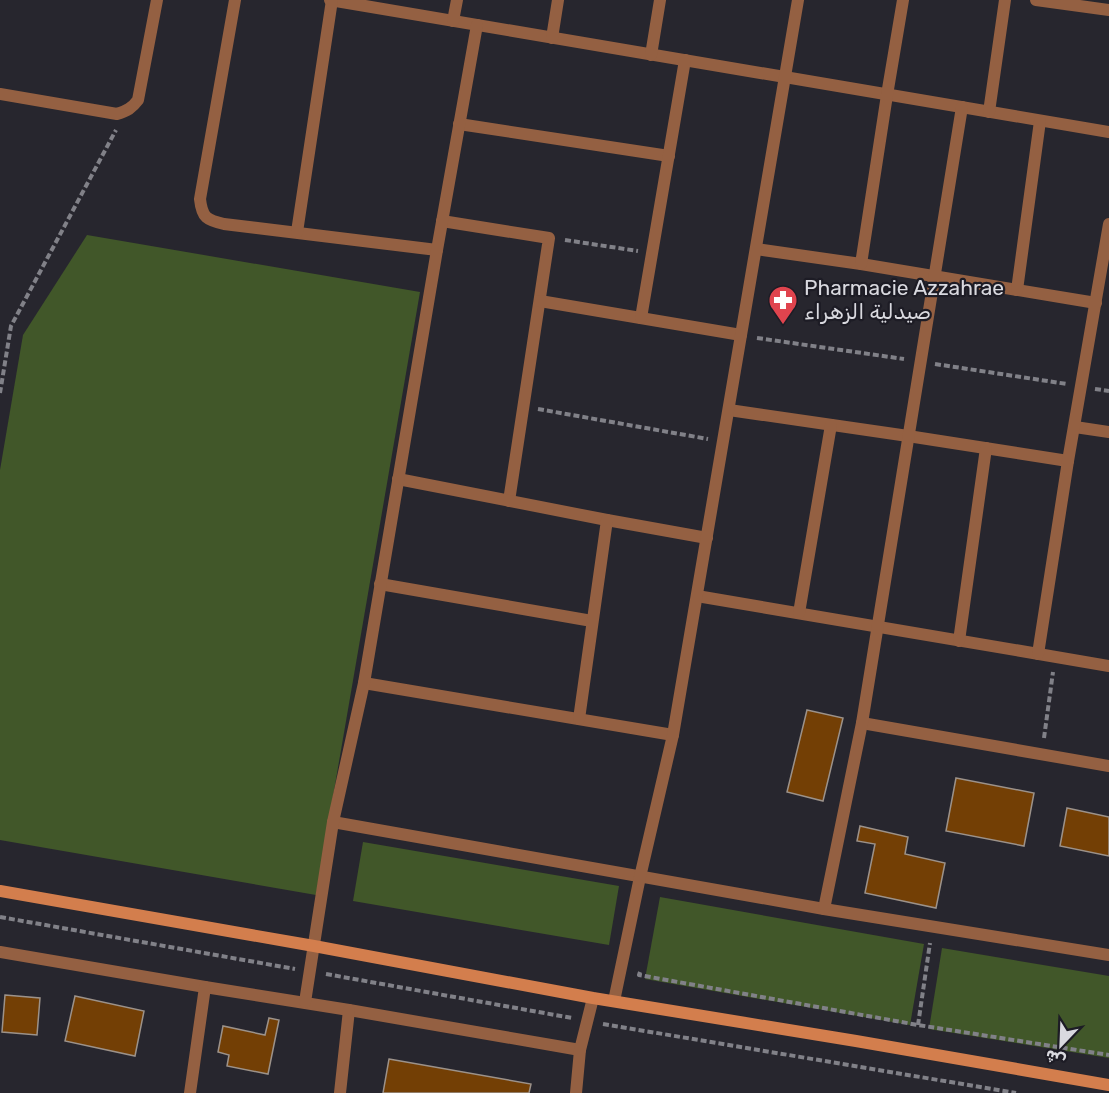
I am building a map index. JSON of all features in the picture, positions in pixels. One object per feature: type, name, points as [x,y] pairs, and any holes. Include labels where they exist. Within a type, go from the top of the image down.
[{"type":"main road","points":[[0,891],[593,998],[1109,1085]]},
{"type":"street","points":[[0,94],[117,114],[126,111],[138,100],[158,0]]},
{"type":"street","points":[[235,0],[201,199],[201,208],[205,217],[224,224],[437,250]]},
{"type":"street","points":[[297,232],[331,0],[356,2],[453,21],[1109,132]]},
{"type":"street","points":[[453,21],[457,0]]},
{"type":"street","points":[[552,38],[558,0]]},
{"type":"street","points":[[651,55],[660,0]]},
{"type":"street","points":[[614,1001],[673,735],[798,0]]},
{"type":"street","points":[[861,264],[886,95],[903,0]]},
{"type":"street","points":[[989,112],[1005,0]]},
{"type":"street","points":[[1036,0],[1109,10]]},
{"type":"street","points":[[305,1002],[333,822],[364,683],[477,25]]},
{"type":"street","points":[[641,318],[685,60]]},
{"type":"street","points":[[824,909],[862,723],[962,107]]},
{"type":"street","points":[[1017,290],[1040,121]]},
{"type":"street","points":[[459,124],[669,156]]},
{"type":"street","points":[[442,220],[549,238],[509,501]]},
{"type":"street","points":[[1038,654],[1068,461],[1109,224]]},
{"type":"street","points":[[756,249],[1096,303]]},
{"type":"street","points":[[540,302],[741,335]]},
{"type":"street","points":[[729,410],[1068,461]]},
{"type":"street","points":[[799,613],[831,424]]},
{"type":"street","points":[[1075,427],[1109,432]]},
{"type":"street","points":[[959,641],[986,448]]},
{"type":"street","points":[[398,479],[707,538]]},
{"type":"street","points":[[579,719],[607,520]]},
{"type":"street","points":[[380,584],[592,621]]},
{"type":"street","points":[[697,596],[1109,666]]},
{"type":"street","points":[[364,683],[673,735]]},
{"type":"street","points":[[862,723],[1109,766]]},
{"type":"street","points":[[333,822],[824,909],[1109,955]]},
{"type":"street","points":[[0,952],[580,1050]]},
{"type":"street","points":[[190,1093],[205,987]]},
{"type":"street","points":[[576,1093],[580,1050],[593,998]]},
{"type":"street","points":[[340,1093],[349,1010]]},
{"type":"path","points":[[0,393],[11,326],[126,111]]},
{"type":"path","points":[[549,238],[652,254]]},
{"type":"path","points":[[524,407],[723,442]]},
{"type":"path","points":[[1041,754],[1056,657]]},
{"type":"path","points":[[0,917],[588,1021],[1016,1093]]},
{"type":"path","points":[[918,1025],[931,940]]},
{"type":"path","points":[[641,964],[639,975],[918,1025],[1109,1055]]},
{"type":"green space","points":[[87,235],[420,292],[316,895],[0,840],[0,470],[23,335]]},
{"type":"green space","points":[[363,842],[619,886],[609,945],[353,901]]},
{"type":"green space","points":[[660,897],[924,944],[910,1025],[645,979]]},
{"type":"green space","points":[[942,948],[1109,976],[1109,1058],[929,1029]]},
{"type":"building","points":[[807,710],[843,718],[823,801],[787,792]]},
{"type":"building","points":[[956,778],[1034,793],[1024,846],[946,831]]},
{"type":"building","points":[[1067,808],[1109,817],[1109,856],[1060,846]]},
{"type":"building","points":[[860,826],[908,837],[905,854],[945,863],[936,908],[865,893],[875,844],[857,841]]},
{"type":"building","points":[[5,995],[40,998],[37,1035],[2,1032]]},
{"type":"building","points":[[75,996],[144,1011],[135,1056],[65,1041]]},
{"type":"building","points":[[269,1018],[279,1020],[268,1074],[227,1066],[229,1055],[218,1052],[223,1026],[265,1035]]},
{"type":"building","points":[[389,1059],[531,1084],[529,1093],[383,1093]]},
{"type":"place","name":"Pharmacie Azzahrae صيدلية الزهراء","points":[[783,326]]}]
